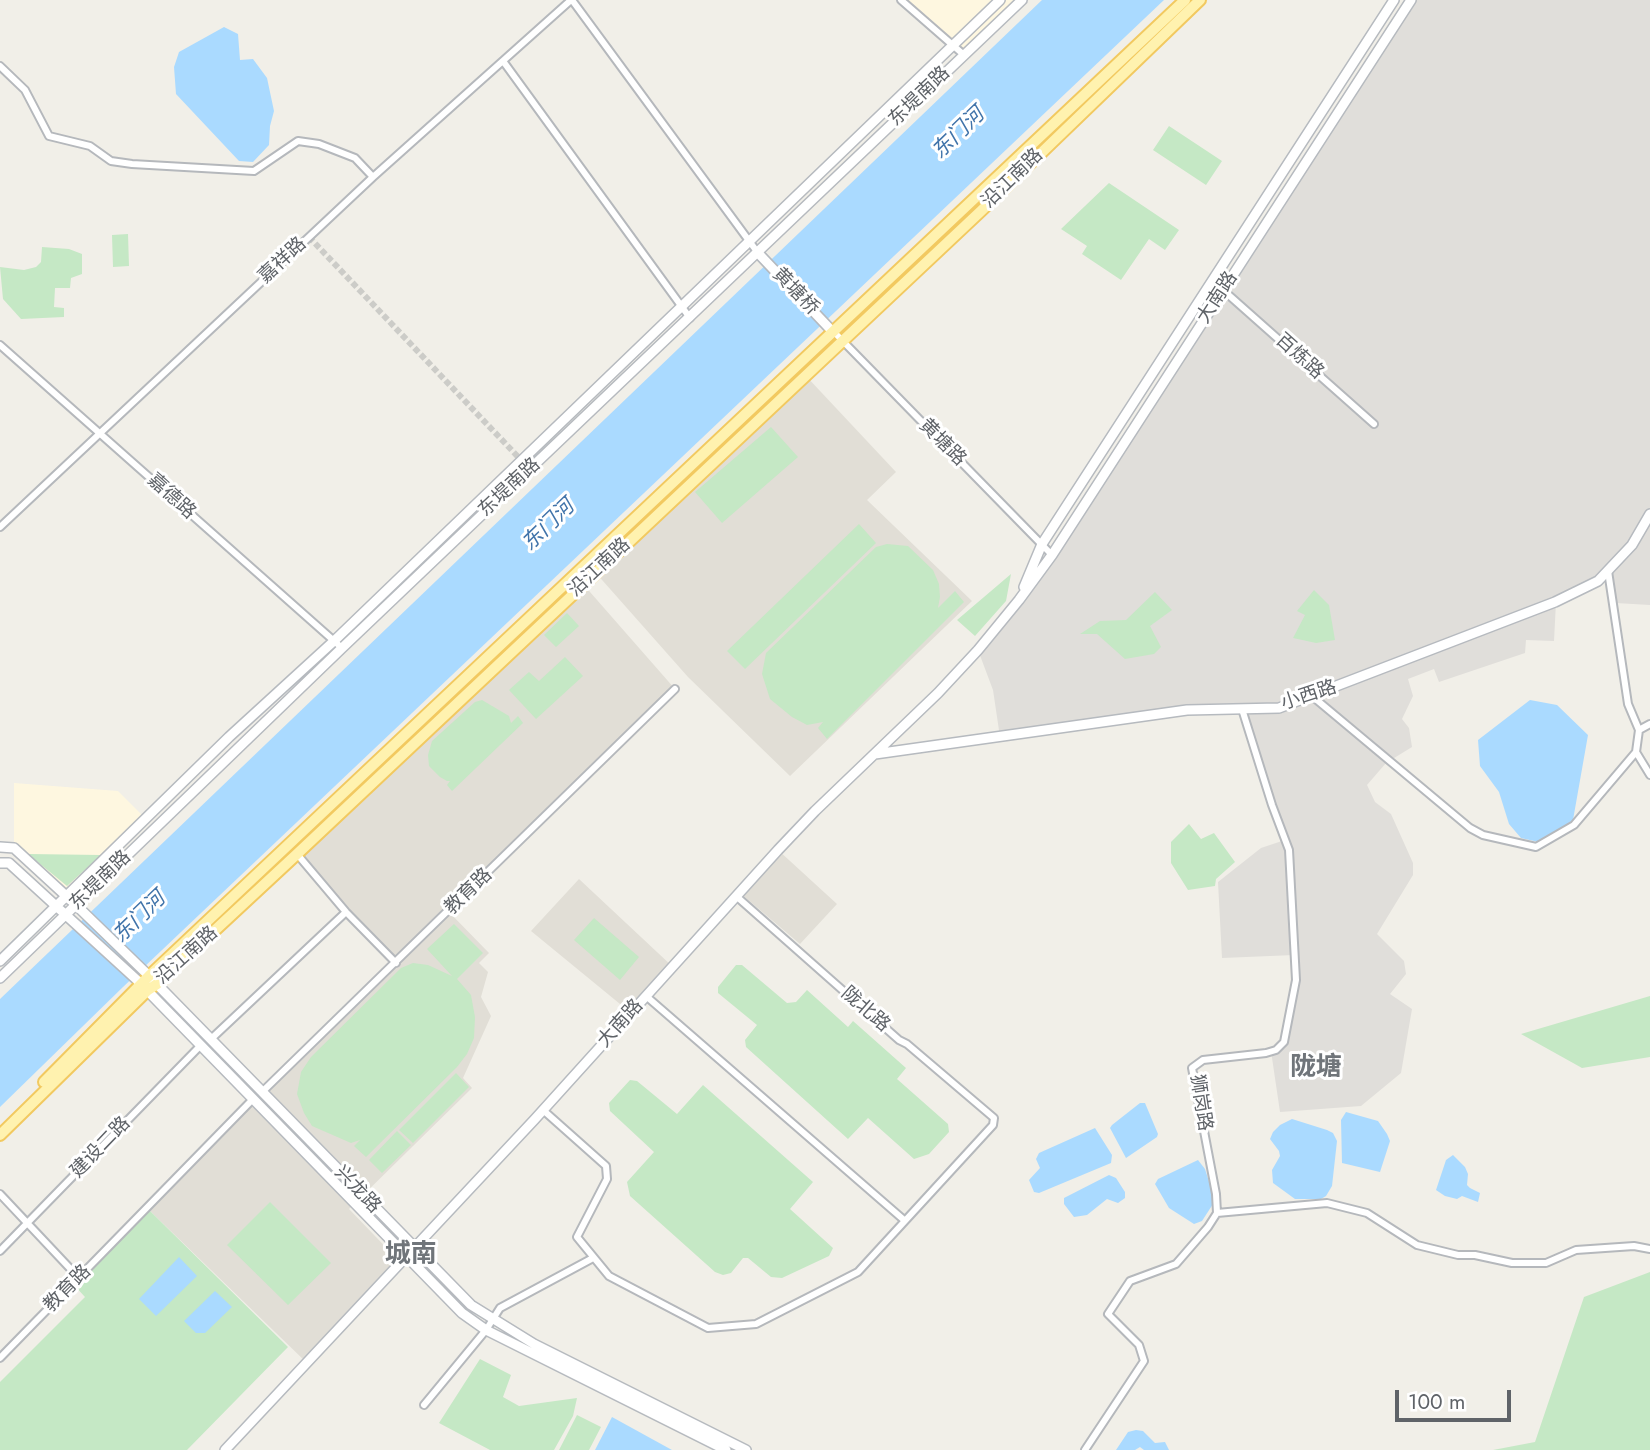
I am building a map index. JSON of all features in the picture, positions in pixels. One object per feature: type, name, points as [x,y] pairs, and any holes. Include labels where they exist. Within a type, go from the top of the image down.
[{"type":"main road","name":"东堤南路","points":[[0,978],[681,307],[1000,0]]},
{"type":"main road","name":"东堤南路","points":[[0,961],[229,737],[338,644],[690,318],[1022,0]]},
{"type":"main road","name":"沿江南路","points":[[0,1126],[146,981],[1185,0]]},
{"type":"main road","name":"沿江南路","points":[[0,1135],[146,981],[297,854],[1200,0]]},
{"type":"main road","name":"大南路","points":[[1019,600],[1042,544],[1394,0]]},
{"type":"main road","name":"大南路","points":[[225,1450],[543,1110],[815,811],[978,650],[1019,600],[1052,555],[1411,0]]},
{"type":"main road","name":"黄塘桥","points":[[758,253],[832,331]]},
{"type":"main road","name":"小西路","points":[[874,754],[1187,710],[1279,708],[1555,602],[1598,581],[1632,545],[1650,514]]},
{"type":"main road","points":[[0,847],[14,848],[67,896],[146,981]]},
{"type":"main road","points":[[0,863],[9,863],[146,981]]},
{"type":"main road","name":"兴龙路","points":[[146,981],[211,1040],[471,1305],[491,1320],[534,1344],[746,1450]]},
{"type":"main road","name":"兴龙路","points":[[146,981],[201,1045],[462,1313],[486,1330],[726,1450]]},
{"type":"street","name":"嘉祥路","points":[[0,527],[373,177],[572,0]]},
{"type":"street","points":[[572,0],[758,253]]},
{"type":"street","points":[[901,0],[964,55]]},
{"type":"street","points":[[503,61],[690,318]]},
{"type":"street","points":[[0,66],[25,90],[49,136],[90,146],[111,161],[254,171],[299,141],[319,144],[355,158],[373,177]]},
{"type":"street","name":"百炼路","points":[[1223,290],[1374,424]]},
{"type":"street","name":"黄塘路","points":[[832,331],[1052,555]]},
{"type":"street","name":"嘉德路","points":[[0,345],[338,644]]},
{"type":"street","points":[[1312,696],[1470,828],[1483,835],[1536,847],[1574,825],[1636,752],[1639,730],[1628,704],[1608,571]]},
{"type":"street","name":"教育路","points":[[261,1092],[675,689]]},
{"type":"street","name":"狮岗路","points":[[1217,1213],[1216,1194],[1192,1068],[1203,1060],[1266,1054],[1276,1050],[1284,1042],[1296,980],[1289,850],[1242,709]]},
{"type":"street","points":[[1639,730],[1650,724]]},
{"type":"street","points":[[1636,752],[1650,775]]},
{"type":"street","points":[[297,854],[346,912],[396,963]]},
{"type":"street","name":"陇北路","points":[[736,896],[899,1040],[908,1044],[994,1118],[994,1122],[904,1220]]},
{"type":"street","points":[[211,1040],[346,912]]},
{"type":"street","points":[[543,1110],[606,1167],[607,1179],[577,1237],[609,1276],[708,1328],[756,1324],[858,1272],[904,1220],[646,996]]},
{"type":"street","name":"建设二路","points":[[0,1251],[201,1045]]},
{"type":"street","name":"教育路","points":[[0,1358],[253,1099]]},
{"type":"street","points":[[0,1194],[79,1278]]},
{"type":"street","points":[[1085,1450],[1144,1361],[1139,1345],[1108,1314],[1130,1281],[1176,1264],[1217,1213],[1327,1203],[1367,1213],[1417,1245],[1512,1264],[1546,1263],[1576,1250],[1634,1246],[1650,1249]]},
{"type":"street","points":[[424,1405],[486,1330],[500,1308],[593,1258]]},
{"type":"shaded area","points":[[901,0],[1022,0],[964,55]]},
{"type":"shaded area","points":[[1405,0],[1650,0],[1650,605],[1616,603],[1611,575],[1556,602],[1554,641],[1526,640],[1525,653],[1439,682],[1434,669],[1408,679],[1413,696],[1402,719],[1409,728],[1412,747],[1386,763],[1367,785],[1375,802],[1391,814],[1413,863],[1413,875],[1377,934],[1404,961],[1406,974],[1390,994],[1412,1009],[1401,1073],[1361,1106],[1280,1112],[1271,1051],[1284,1042],[1296,980],[1294,955],[1222,958],[1218,882],[1261,848],[1285,840],[1242,709],[1187,710],[1000,737],[993,690],[978,650],[1019,599],[1332,122]]},
{"type":"shaded area","points":[[806,376],[896,472],[867,500],[972,601],[790,776],[688,677],[595,572]]},
{"type":"shaded area","points":[[583,584],[675,689],[449,912],[489,953],[479,963],[488,972],[481,997],[491,1016],[463,1078],[472,1088],[349,1209],[402,1264],[307,1363],[148,1209],[396,963],[297,854]]},
{"type":"shaded area","points":[[14,783],[118,791],[146,819],[67,896],[14,848]]},
{"type":"shaded area","points":[[778,850],[837,904],[800,944],[740,893]]},
{"type":"shaded area","points":[[579,879],[673,967],[631,1013],[531,931]]},
{"type":"green space","points":[[1169,126],[1222,161],[1206,185],[1153,150]]},
{"type":"green space","points":[[1109,183],[1179,230],[1165,250],[1149,239],[1121,280],[1082,254],[1087,246],[1061,229]]},
{"type":"green space","points":[[128,234],[129,266],[113,267],[112,235]]},
{"type":"green space","points":[[42,247],[69,249],[82,254],[82,274],[71,278],[70,288],[55,288],[54,307],[64,308],[64,317],[21,319],[3,299],[0,267],[24,270],[36,267],[41,262]]},
{"type":"green space","points":[[771,427],[798,457],[722,523],[695,492]]},
{"type":"green space","points":[[859,524],[876,543],[745,669],[727,651]]},
{"type":"green space","points":[[887,544],[908,546],[933,570],[939,584],[938,608],[955,591],[964,602],[827,739],[818,728],[823,722],[807,725],[770,699],[762,674],[766,653],[876,547]]},
{"type":"green space","points":[[1011,574],[1006,601],[975,636],[957,620]]},
{"type":"green space","points":[[1314,590],[1329,605],[1335,640],[1316,643],[1293,638],[1305,615],[1297,611]]},
{"type":"green space","points":[[1155,592],[1172,610],[1150,626],[1161,647],[1154,654],[1125,659],[1097,634],[1080,634],[1100,621],[1126,620]]},
{"type":"green space","points":[[567,613],[579,626],[556,647],[544,635]]},
{"type":"green space","points":[[565,657],[583,676],[536,719],[509,690],[529,672],[539,681]]},
{"type":"green space","points":[[482,700],[509,716],[511,723],[518,716],[523,723],[452,791],[447,785],[450,781],[440,777],[429,766],[428,755],[432,741],[475,702]]},
{"type":"green space","points":[[1189,824],[1201,839],[1214,833],[1235,862],[1216,879],[1215,886],[1188,890],[1171,863],[1171,842]]},
{"type":"green space","points":[[28,854],[101,855],[67,886]]},
{"type":"green space","points":[[594,918],[639,957],[620,980],[574,940]]},
{"type":"green space","points":[[454,924],[483,953],[457,979],[471,995],[475,1017],[474,1038],[457,1067],[366,1157],[354,1146],[360,1140],[351,1143],[312,1126],[297,1094],[301,1072],[311,1057],[401,968],[413,963],[428,965],[452,976],[427,949]]},
{"type":"green space","points":[[736,965],[742,965],[787,1003],[796,1002],[807,990],[848,1027],[853,1021],[906,1068],[897,1079],[948,1124],[949,1132],[929,1154],[914,1159],[868,1118],[848,1139],[746,1047],[745,1040],[757,1025],[718,993],[718,987]]},
{"type":"green space","points":[[1650,996],[1650,1057],[1582,1068],[1521,1034]]},
{"type":"green space","points":[[456,1073],[469,1087],[413,1143],[399,1130]]},
{"type":"green space","points":[[630,1080],[637,1081],[677,1114],[703,1085],[813,1182],[790,1209],[833,1248],[829,1256],[782,1278],[771,1277],[748,1258],[743,1258],[731,1273],[723,1275],[715,1272],[630,1196],[627,1182],[654,1152],[610,1111],[609,1103]]},
{"type":"green space","points":[[397,1131],[411,1145],[382,1173],[369,1160]]},
{"type":"green space","points":[[270,1202],[331,1263],[288,1305],[227,1245]]},
{"type":"green space","points":[[148,1209],[288,1347],[187,1450],[0,1450],[0,1382],[85,1297],[73,1284]]},
{"type":"green space","points":[[1650,1272],[1650,1450],[1493,1450],[1535,1442],[1584,1297]]},
{"type":"green space","points":[[480,1359],[511,1375],[503,1397],[519,1406],[577,1398],[573,1416],[554,1450],[490,1450],[439,1423]]},
{"type":"green space","points":[[577,1415],[601,1427],[589,1450],[559,1450]]},
{"type":"water","name":"东门河","points":[[1042,0],[1164,0],[123,987],[0,1107],[0,999]]},
{"type":"water","points":[[224,27],[238,34],[240,60],[253,59],[267,78],[274,111],[269,145],[253,162],[239,161],[176,94],[174,67],[179,52]]},
{"type":"water","points":[[1530,700],[1557,705],[1588,735],[1573,820],[1543,843],[1521,838],[1509,824],[1499,792],[1480,766],[1478,740]]},
{"type":"water","points":[[1140,1103],[1145,1103],[1158,1134],[1126,1158],[1110,1128]]},
{"type":"water","points":[[1346,1112],[1378,1121],[1387,1134],[1390,1141],[1380,1172],[1342,1163],[1341,1120]]},
{"type":"water","points":[[1292,1119],[1327,1130],[1333,1133],[1337,1141],[1332,1186],[1321,1199],[1295,1199],[1273,1183],[1272,1170],[1280,1156],[1270,1139],[1280,1125]]},
{"type":"water","points":[[1095,1128],[1112,1155],[1111,1163],[1039,1193],[1034,1192],[1029,1180],[1040,1168],[1036,1159],[1039,1153]]},
{"type":"water","points":[[1453,1155],[1465,1167],[1468,1174],[1467,1185],[1480,1193],[1478,1202],[1462,1196],[1457,1199],[1445,1196],[1436,1190],[1446,1160]]},
{"type":"water","points":[[1198,1160],[1205,1169],[1213,1204],[1202,1221],[1194,1224],[1169,1208],[1155,1184],[1158,1179]]},
{"type":"water","points":[[1109,1175],[1116,1178],[1125,1192],[1125,1198],[1118,1203],[1107,1199],[1087,1215],[1074,1217],[1064,1204],[1064,1198]]},
{"type":"water","points":[[179,1257],[197,1276],[156,1316],[139,1299]]},
{"type":"water","points":[[215,1291],[232,1307],[205,1333],[196,1333],[184,1321]]},
{"type":"water","points":[[612,1417],[672,1450],[595,1450]]},
{"type":"water","points":[[1143,1431],[1155,1443],[1165,1442],[1169,1450],[1144,1450],[1140,1447],[1135,1450],[1116,1450],[1128,1432]]},
{"type":"tunnel","points":[[309,237],[522,461]]},
{"type":"district","name":"陇塘","points":[[1316,1069]]},
{"type":"district","name":"城南","points":[[411,1256]]}]
